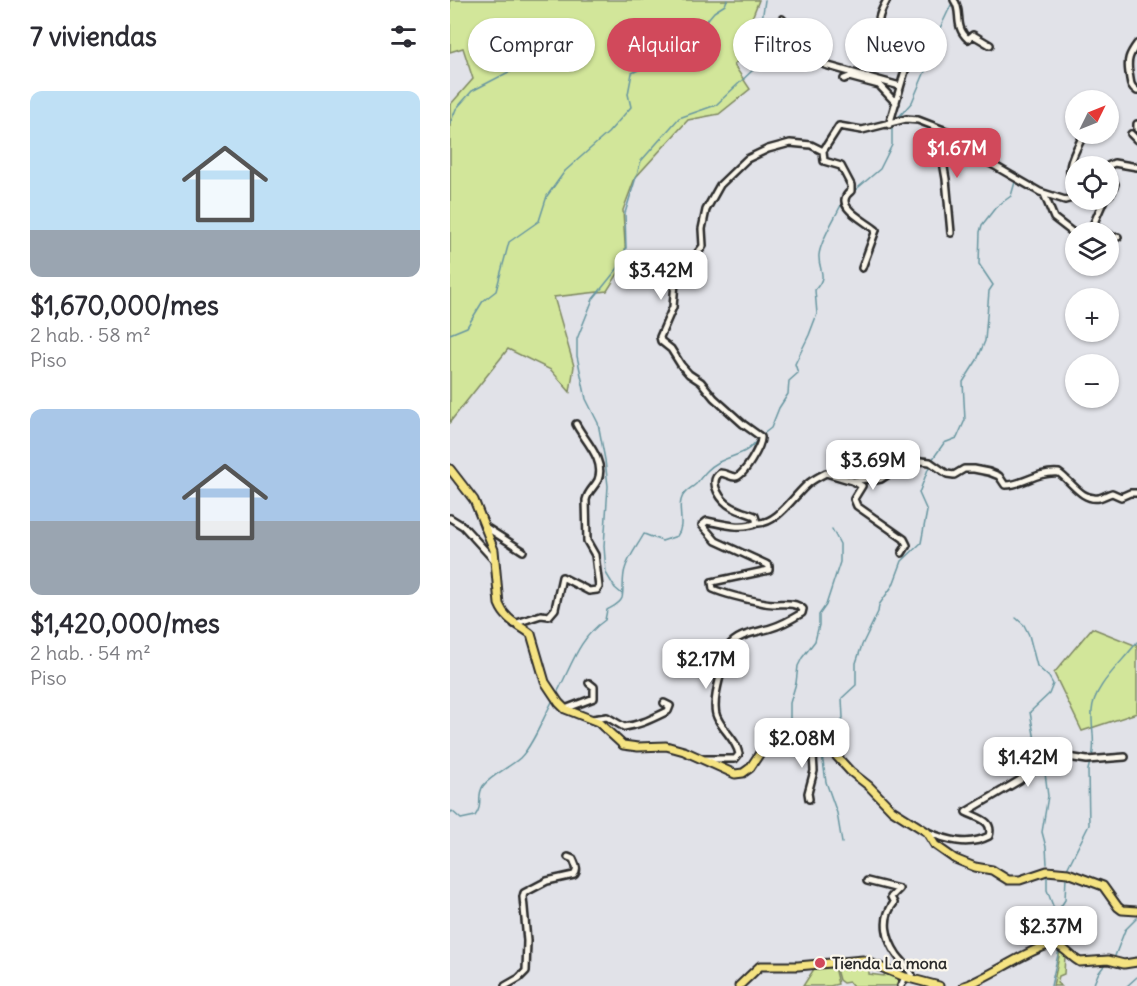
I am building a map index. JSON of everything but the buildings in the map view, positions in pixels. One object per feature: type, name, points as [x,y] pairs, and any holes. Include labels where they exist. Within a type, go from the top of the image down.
[{"type":"main road","points":[[450,469],[474,500],[495,550],[500,604],[506,617],[534,638],[541,671],[556,699],[566,709],[592,719],[623,745],[666,746],[706,759],[725,771],[740,774],[750,768],[766,744],[779,737],[797,736],[819,743],[830,749],[892,810],[927,832],[935,845],[950,856],[966,864],[992,870],[1005,879],[1020,880],[1047,871],[1066,873],[1103,886],[1122,910],[1137,911]]},
{"type":"main road","points":[[964,986],[979,981],[1049,945],[1059,947],[1080,962],[1108,960],[1129,964],[1137,962]]},
{"type":"main road","points":[[739,986],[756,969],[764,966],[798,966],[863,960],[905,977],[939,986]]},
{"type":"street","points":[[887,0],[879,22],[883,31],[906,60],[889,125]]},
{"type":"street","points":[[954,0],[957,5],[959,27],[965,37],[968,39],[973,35],[990,45]]},
{"type":"street","points":[[1137,44],[1129,54],[1127,64],[1130,84],[1137,91]]},
{"type":"street","points":[[833,67],[900,86]]},
{"type":"street","points":[[844,79],[849,77],[879,85],[896,103]]},
{"type":"street","points":[[862,268],[876,230],[846,207],[844,199],[851,192],[851,185],[841,166],[824,161],[823,151],[839,126],[862,130],[913,119],[949,132],[988,162],[1044,194],[1065,200]]},
{"type":"street","points":[[1137,124],[1137,129]]},
{"type":"street","points":[[936,128],[946,179],[951,233]]},
{"type":"street","points":[[1131,134],[1137,140]]},
{"type":"street","points":[[757,524],[755,516],[732,508],[726,503],[714,482],[720,473],[735,477],[740,475],[757,453],[762,440],[761,436],[743,424],[714,398],[701,382],[689,374],[660,337],[673,307],[675,282],[703,246],[702,229],[706,210],[720,185],[747,159],[768,148],[790,143],[811,145],[823,151]]},
{"type":"street","points":[[1119,164],[1137,167]]},
{"type":"street","points":[[1044,194],[1054,218],[1065,226]]},
{"type":"street","points":[[514,624],[541,615],[549,616],[555,609],[562,577],[589,591],[597,590],[598,587],[595,555],[587,541],[586,500],[598,480],[598,459],[576,424]]},
{"type":"street","points":[[853,481],[881,479],[899,466],[921,461],[930,462],[947,474],[954,475],[964,469],[989,472],[999,476],[1005,485],[1012,485],[1039,474],[1059,473],[1080,494],[1089,497],[1097,498],[1112,493],[1121,497],[1137,493]]},
{"type":"street","points":[[706,759],[735,759],[739,754],[733,739],[720,724],[715,713],[716,697],[728,647],[733,641],[750,632],[782,624],[803,612],[800,606],[768,604],[713,589],[712,582],[716,580],[766,572],[769,568],[766,564],[716,541],[703,528],[704,523],[707,521],[732,526],[747,526],[767,522],[799,495],[807,484],[826,473],[862,486],[854,499],[857,506],[904,539],[907,545],[902,553]]},
{"type":"street","points":[[450,518],[463,526],[497,563]]},
{"type":"street","points":[[483,525],[524,551]]},
{"type":"street","points":[[566,709],[594,698],[594,687],[589,683]]},
{"type":"street","points":[[592,719],[607,717],[624,727],[642,723],[668,711],[670,706],[664,703]]},
{"type":"street","points":[[809,799],[808,793],[814,771],[813,754],[819,743]]},
{"type":"street","points":[[927,832],[952,841],[971,842],[989,836],[990,825],[966,812],[1020,780],[1040,758],[1047,755],[1087,760],[1125,757]]},
{"type":"street","points":[[505,986],[526,971],[527,941],[523,897],[525,893],[547,881],[574,875],[576,865],[573,859],[568,857]]},
{"type":"street","points":[[867,881],[899,889],[891,897],[894,903],[887,911],[885,920],[890,942],[897,956],[914,978]]},
{"type":"street","points":[[746,986],[754,972]]},
{"type":"street","points":[[901,986],[905,977]]},
{"type":"green space","points":[[450,0],[759,0],[752,18],[733,18],[733,72],[739,72],[750,89],[719,114],[688,120],[635,178],[623,210],[626,261],[607,291],[554,297],[574,366],[570,392],[551,370],[508,349],[450,422],[450,105],[473,79],[471,72],[595,72],[595,18],[468,18],[468,64],[463,48],[450,52]]},
{"type":"green space","points":[[1092,628],[1137,646],[1137,713],[1082,731],[1054,673]]},
{"type":"green space","points":[[1060,951],[1065,955],[1064,974],[1059,976],[1057,983],[1061,986],[1053,986]]},
{"type":"green space","points":[[869,963],[869,974],[884,976],[885,971],[901,978],[898,986],[852,986],[849,982],[843,983],[839,980],[836,969],[842,964]]},
{"type":"green space","points":[[834,967],[838,984],[803,986],[814,969]]},
{"type":"waterway","points":[[450,334],[467,327],[483,301],[496,291],[509,242],[539,221],[547,196],[565,171],[608,133],[631,107],[628,94],[632,73],[683,49],[714,12],[725,5],[727,0]]},
{"type":"waterway","points":[[622,594],[615,588],[606,573],[604,546],[608,486],[605,460],[598,423],[586,399],[577,356],[577,339],[593,299],[618,268],[626,248],[625,213],[641,161],[679,118],[716,105],[755,68],[765,0]]},
{"type":"waterway","points":[[897,119],[912,102],[926,69],[931,47],[951,5]]},
{"type":"waterway","points":[[450,124],[456,109],[472,91],[509,72]]},
{"type":"waterway","points":[[853,192],[880,169],[892,145],[892,128]]},
{"type":"waterway","points":[[932,460],[944,443],[957,438],[965,420],[963,382],[977,360],[985,341],[989,291],[993,285],[979,264],[980,232],[982,225],[996,207],[1011,196],[1015,182]]},
{"type":"waterway","points":[[762,435],[771,428],[788,394],[789,381],[798,373],[795,364],[817,314],[815,290],[822,276],[819,261],[820,249],[842,203]]},
{"type":"waterway","points":[[557,693],[588,635],[605,620],[607,610],[621,600],[626,565],[644,534],[662,541],[677,536],[681,525],[681,503],[685,493],[712,467],[745,451],[758,439]]},
{"type":"waterway","points":[[827,742],[843,718],[842,698],[856,685],[856,663],[879,605],[893,585],[902,561],[921,543],[927,511],[919,493],[930,464]]},
{"type":"waterway","points":[[795,732],[790,724],[790,703],[798,666],[815,641],[819,615],[826,605],[840,562],[840,544],[832,529]]},
{"type":"waterway","points":[[1016,618],[1024,625],[1029,635],[1037,666],[1053,684],[1049,694],[1030,712],[1036,746],[1043,755]]},
{"type":"waterway","points":[[1092,757],[1094,746],[1092,711],[1097,692],[1137,642]]},
{"type":"waterway","points":[[450,813],[452,811],[461,819],[475,816],[478,812],[483,786],[520,758],[533,739],[553,700]]},
{"type":"waterway","points":[[819,749],[826,782],[837,813],[842,843]]},
{"type":"waterway","points":[[1045,759],[1048,796],[1042,832],[1047,864]]},
{"type":"waterway","points":[[1067,869],[1089,825],[1088,770],[1090,762]]},
{"type":"waterway","points":[[1047,875],[1047,890],[1056,914]]},
{"type":"waterway","points":[[1057,938],[1056,914],[1065,900],[1066,876]]},
{"type":"waterway","points":[[1115,956],[1125,930],[1137,918]]},
{"type":"waterway","points":[[1051,986],[1059,950]]},
{"type":"waterway","points":[[1093,986],[1106,963]]},
{"type":"waterway","points":[[1127,986],[1137,977]]},
{"type":"place","name":"Tienda La mona","points":[[820,963]]}]
